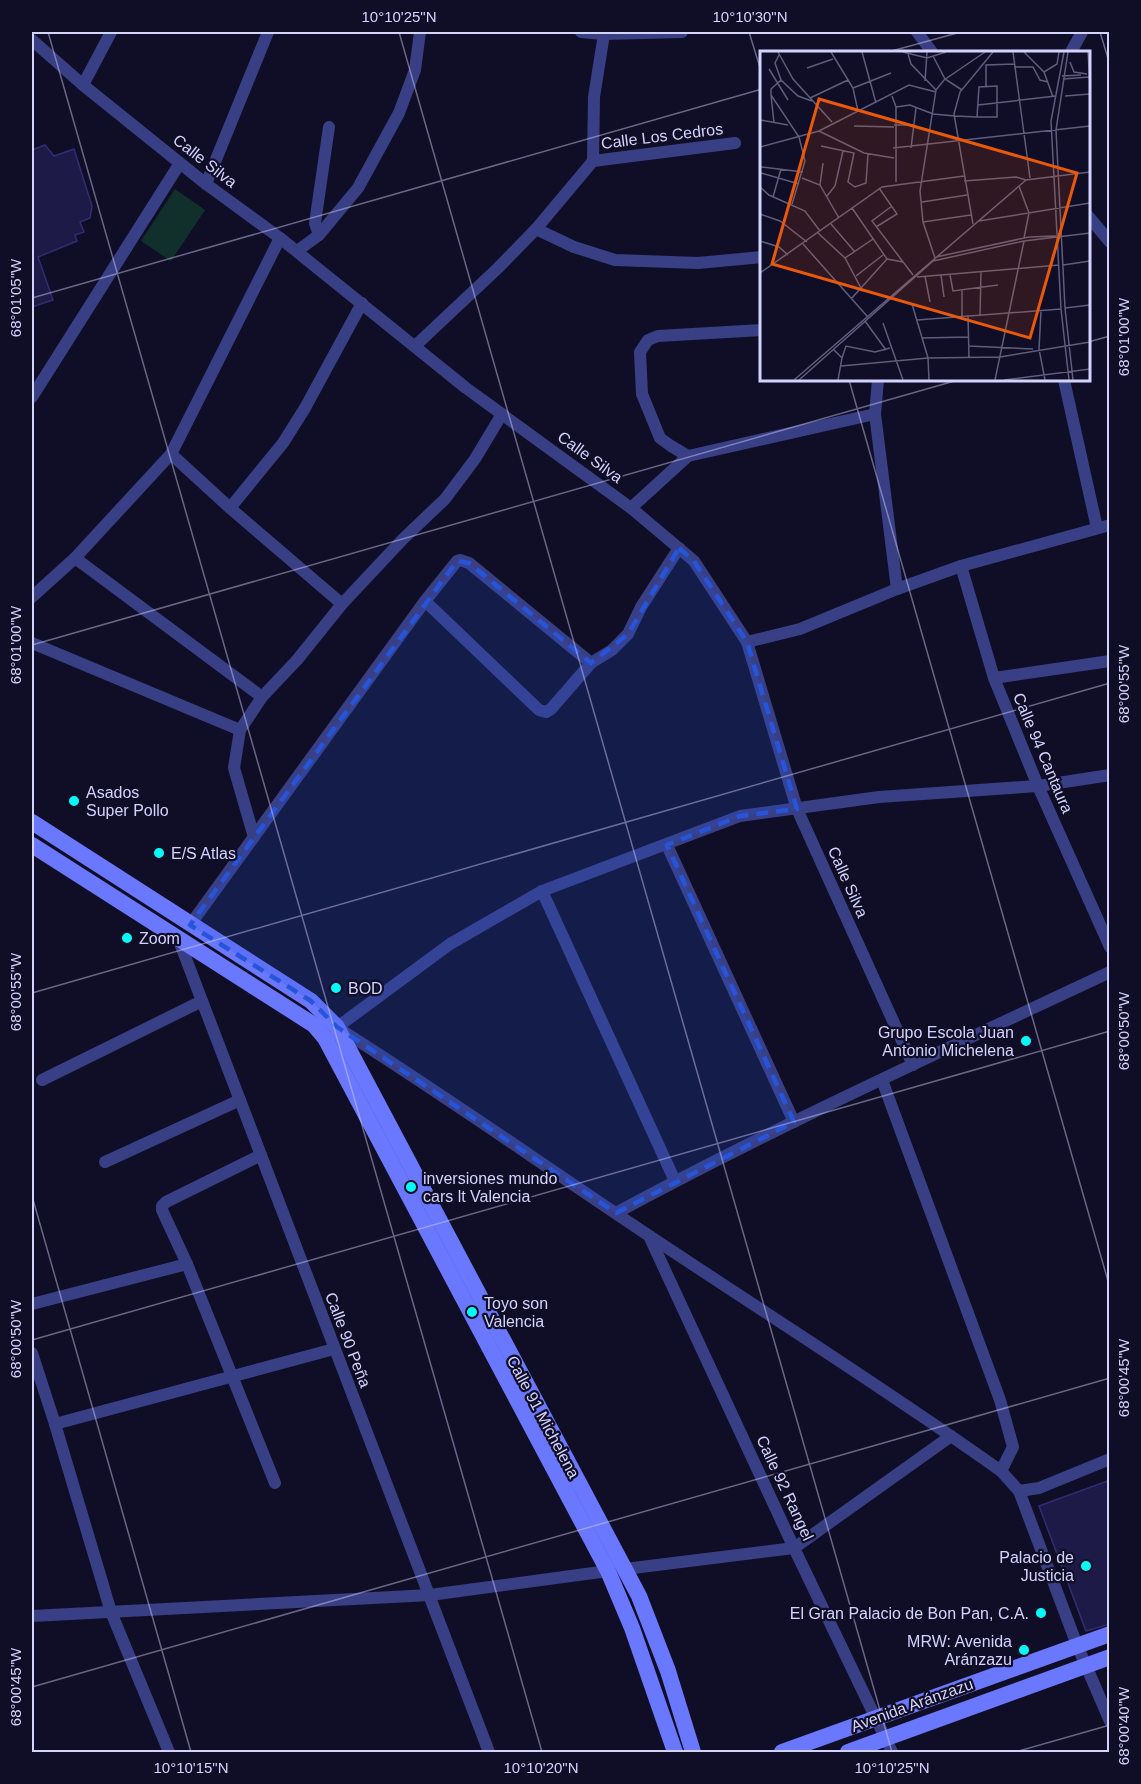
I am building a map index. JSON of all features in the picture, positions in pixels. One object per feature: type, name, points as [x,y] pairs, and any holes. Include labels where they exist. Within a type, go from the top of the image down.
[{"type":"street","points":[[83,85],[111,32]]},
{"type":"street","points":[[206,184],[268,32]]},
{"type":"street","points":[[297,251],[319,235],[358,188],[399,113],[415,70],[420,32]]},
{"type":"street","points":[[580,32],[604,34],[682,32]]},
{"type":"street","points":[[918,32],[931,51]]},
{"type":"street","points":[[1072,51],[1082,32]]},
{"type":"street","points":[[415,346],[536,229],[593,161],[594,97],[604,34]]},
{"type":"street","name":"Calle Silva","points":[[32,40],[83,85],[206,184],[297,251],[466,388],[631,508],[694,561],[747,642],[797,809],[913,1065]]},
{"type":"street","points":[[319,235],[315,222],[329,128]]},
{"type":"street","name":"Calle Los Cedros","points":[[593,161],[735,143]]},
{"type":"street","points":[[32,397],[180,163]]},
{"type":"street","points":[[1090,217],[1110,242]]},
{"type":"street","points":[[536,229],[574,247],[615,260],[698,263],[760,257]]},
{"type":"street","points":[[32,597],[75,558],[171,454],[280,238]]},
{"type":"street","points":[[230,508],[283,443],[305,408],[362,303]]},
{"type":"street","points":[[688,456],[660,438],[642,394],[640,352],[648,340],[658,336],[760,330]]},
{"type":"street","points":[[878,381],[875,414],[897,590]]},
{"type":"street","points":[[747,642],[800,629],[961,566],[1103,527],[1064,381]]},
{"type":"street","points":[[254,837],[234,768],[240,730],[262,697],[297,660],[342,604],[403,539],[445,500],[475,459],[502,414]]},
{"type":"street","points":[[631,508],[688,456],[875,414]]},
{"type":"street","points":[[171,454],[342,604]]},
{"type":"street","points":[[425,601],[539,710],[546,712],[591,663],[612,650],[628,634],[641,607],[679,548]]},
{"type":"street","points":[[75,558],[262,697]]},
{"type":"street","points":[[190,925],[425,601],[457,561],[469,563],[591,663]]},
{"type":"street","name":"Calle 94 Cantaura","points":[[961,566],[994,678],[1038,786],[1110,947]]},
{"type":"street","points":[[32,643],[240,730]]},
{"type":"street","points":[[994,678],[1110,661]]},
{"type":"street","points":[[331,1033],[450,944],[542,891],[740,816],[879,797],[1038,786],[1110,775]]},
{"type":"street","points":[[32,822],[311,1001],[331,1033]]},
{"type":"street","points":[[32,845],[314,1025],[414,1076],[1001,1471],[1019,1491],[1077,1645],[1110,1721]]},
{"type":"street","points":[[666,845],[794,1122]]},
{"type":"street","points":[[542,891],[675,1181]]},
{"type":"street","name":"Calle 90 Peña","points":[[178,938],[489,1752]]},
{"type":"street","points":[[616,1213],[794,1122],[1110,972]]},
{"type":"street","points":[[42,1080],[202,1001]]},
{"type":"street","name":"Calle 91 Michelena","points":[[331,1033],[521,1411],[616,1570],[639,1596],[668,1671],[693,1752]]},
{"type":"street","points":[[882,1080],[1000,1400],[1013,1447],[1001,1471]]},
{"type":"street","points":[[105,1162],[240,1100]]},
{"type":"street","points":[[261,1155],[166,1202],[162,1210],[187,1264],[274,1483]]},
{"type":"street","name":"Calle 92 Rangel","points":[[650,1236],[794,1548],[889,1745]]},
{"type":"street","points":[[32,1304],[187,1264]]},
{"type":"street","points":[[55,1424],[334,1349]]},
{"type":"street","points":[[32,1353],[111,1612],[169,1752]]},
{"type":"street","points":[[32,1616],[430,1595],[794,1548],[951,1436]]},
{"type":"street","points":[[1019,1491],[1039,1488],[1110,1459]]},
{"type":"street","name":"Calle 91 Michelena","points":[[616,1570],[632,1628],[675,1752]]},
{"type":"street","name":"Avenida Aránzazu","points":[[782,1752],[1110,1634]]},
{"type":"street","name":"Avenida Aránzazu","points":[[848,1752],[889,1745],[1086,1665],[1110,1658]]},
{"type":"highlighted area","points":[[679,548],[694,561],[747,642],[797,809],[740,816],[667,845],[794,1122],[616,1213],[337,1027],[311,1001],[190,925],[457,561],[469,563],[591,663],[628,634]]},
{"type":"green space","points":[[175,189],[205,210],[171,261],[141,241]]},
{"type":"building","points":[[45,145],[54,156],[74,149],[92,206],[90,218],[80,222],[84,232],[75,235],[77,241],[38,257],[53,300],[32,307],[32,150]]},
{"type":"building","name":"Palacio de Justicia","points":[[1110,1480],[1110,1624],[1086,1631],[1039,1506]]},
{"type":"place","name":"Asados Super Pollo","points":[[74,801]]},
{"type":"place","name":"E/S Atlas","points":[[159,853]]},
{"type":"place","name":"Zoom","points":[[127,938]]},
{"type":"place","name":"BOD","points":[[336,988]]},
{"type":"place","name":"Grupo Escola Juan Antonio Michelena","points":[[1026,1041]]},
{"type":"place","name":"inversiones mundo cars lt Valencia","points":[[411,1187]]},
{"type":"place","name":"Toyo son Valencia","points":[[472,1312]]},
{"type":"place","name":"Palacio de Justicia","points":[[1086,1566]]},
{"type":"place","name":"El Gran Palacio de Bon Pan, C.A.","points":[[1041,1613]]},
{"type":"place","name":"MRW: Avenida Aránzazu","points":[[1024,1650]]}]
